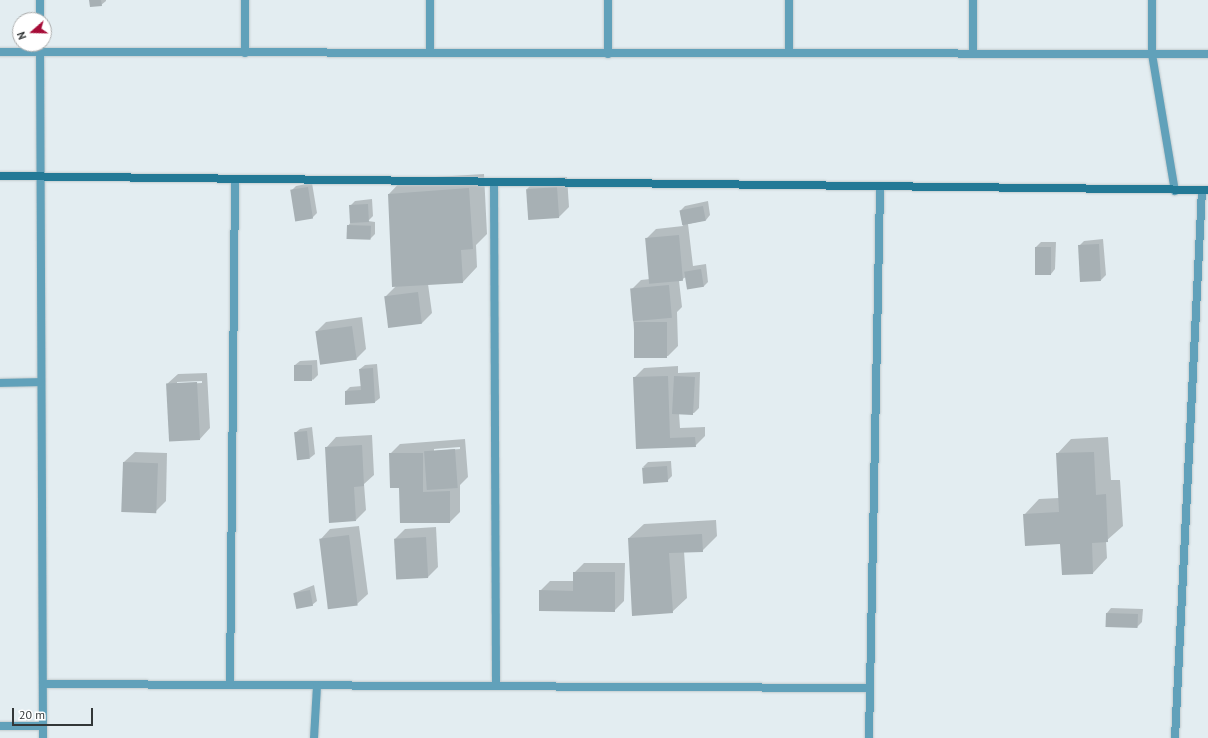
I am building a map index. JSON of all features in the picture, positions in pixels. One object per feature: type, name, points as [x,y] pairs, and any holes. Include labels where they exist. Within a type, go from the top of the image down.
[{"type":"street","points":[[40,0],[40,12]]},
{"type":"street","points":[[245,0],[245,53]]},
{"type":"street","points":[[430,0],[430,53]]},
{"type":"street","points":[[608,0],[608,54]]},
{"type":"street","points":[[789,0],[790,54]]},
{"type":"street","points":[[973,0],[973,54]]},
{"type":"street","points":[[1152,0],[1152,54],[1175,191]]},
{"type":"street","points":[[52,48],[245,53],[1208,54]]},
{"type":"street","points":[[0,52],[12,51]]},
{"type":"street","points":[[40,52],[43,738]]},
{"type":"street","points":[[0,176],[880,189],[1205,190],[1175,738]]},
{"type":"street","points":[[230,685],[236,180]]},
{"type":"street","points":[[494,183],[496,686]]},
{"type":"street","points":[[869,738],[880,189]]},
{"type":"street","points":[[0,384],[41,382]]},
{"type":"street","points":[[43,684],[870,688]]},
{"type":"street","points":[[314,738],[317,686]]},
{"type":"street","points":[[0,726],[43,726]]},
{"type":"building","points":[[89,0],[101,0],[102,6],[90,7]]},
{"type":"building","points":[[308,187],[313,219],[295,221],[290,190]]},
{"type":"building","points":[[557,187],[559,218],[528,220],[526,189]]},
{"type":"building","points":[[469,188],[473,249],[461,250],[463,283],[392,287],[388,194]]},
{"type":"building","points":[[368,204],[369,222],[350,223],[349,205]]},
{"type":"building","points":[[703,206],[706,221],[682,225],[679,211]]},
{"type":"building","points":[[347,225],[371,226],[370,240],[347,239]]},
{"type":"building","points":[[679,235],[683,281],[649,284],[645,238]]},
{"type":"building","points":[[1099,244],[1101,281],[1080,282],[1078,245]]},
{"type":"building","points":[[1035,247],[1051,247],[1051,275],[1035,275]]},
{"type":"building","points":[[701,269],[704,287],[687,289],[684,272]]},
{"type":"building","points":[[669,285],[672,318],[633,321],[630,288]]},
{"type":"building","points":[[418,292],[422,324],[388,328],[384,296]]},
{"type":"building","points":[[634,322],[667,322],[667,358],[634,358]]},
{"type":"building","points":[[352,326],[357,360],[320,365],[315,331]]},
{"type":"building","points":[[294,365],[312,365],[312,381],[294,381]]},
{"type":"building","points":[[373,368],[375,403],[345,405],[345,391],[361,390],[359,369]]},
{"type":"building","points":[[668,376],[670,438],[695,437],[696,447],[636,449],[633,377]]},
{"type":"building","points":[[674,376],[695,377],[693,415],[672,414]]},
{"type":"building","points":[[197,382],[200,440],[169,442],[166,384]]},
{"type":"building","points":[[307,431],[310,459],[297,460],[294,432]]},
{"type":"building","points":[[362,445],[364,486],[354,487],[356,521],[329,523],[325,447]]},
{"type":"building","points":[[455,449],[458,488],[427,490],[424,451]]},
{"type":"building","points":[[1094,452],[1096,495],[1106,494],[1108,542],[1092,543],[1093,574],[1062,575],[1060,544],[1025,546],[1023,514],[1059,512],[1056,453]]},
{"type":"building","points":[[389,453],[423,453],[423,492],[450,491],[450,523],[400,523],[399,488],[390,488]]},
{"type":"building","points":[[123,462],[158,463],[156,513],[121,512]]},
{"type":"building","points":[[667,466],[668,482],[643,484],[642,468]]},
{"type":"building","points":[[702,534],[703,552],[669,553],[673,613],[632,616],[628,538]]},
{"type":"building","points":[[349,535],[358,605],[328,609],[319,539]]},
{"type":"building","points":[[426,537],[428,578],[396,580],[394,539]]},
{"type":"building","points":[[573,572],[615,572],[615,612],[539,611],[539,590],[573,591]]},
{"type":"building","points":[[310,590],[313,606],[296,609],[293,593]]},
{"type":"building","points":[[1106,613],[1138,614],[1137,628],[1106,627]]}]
